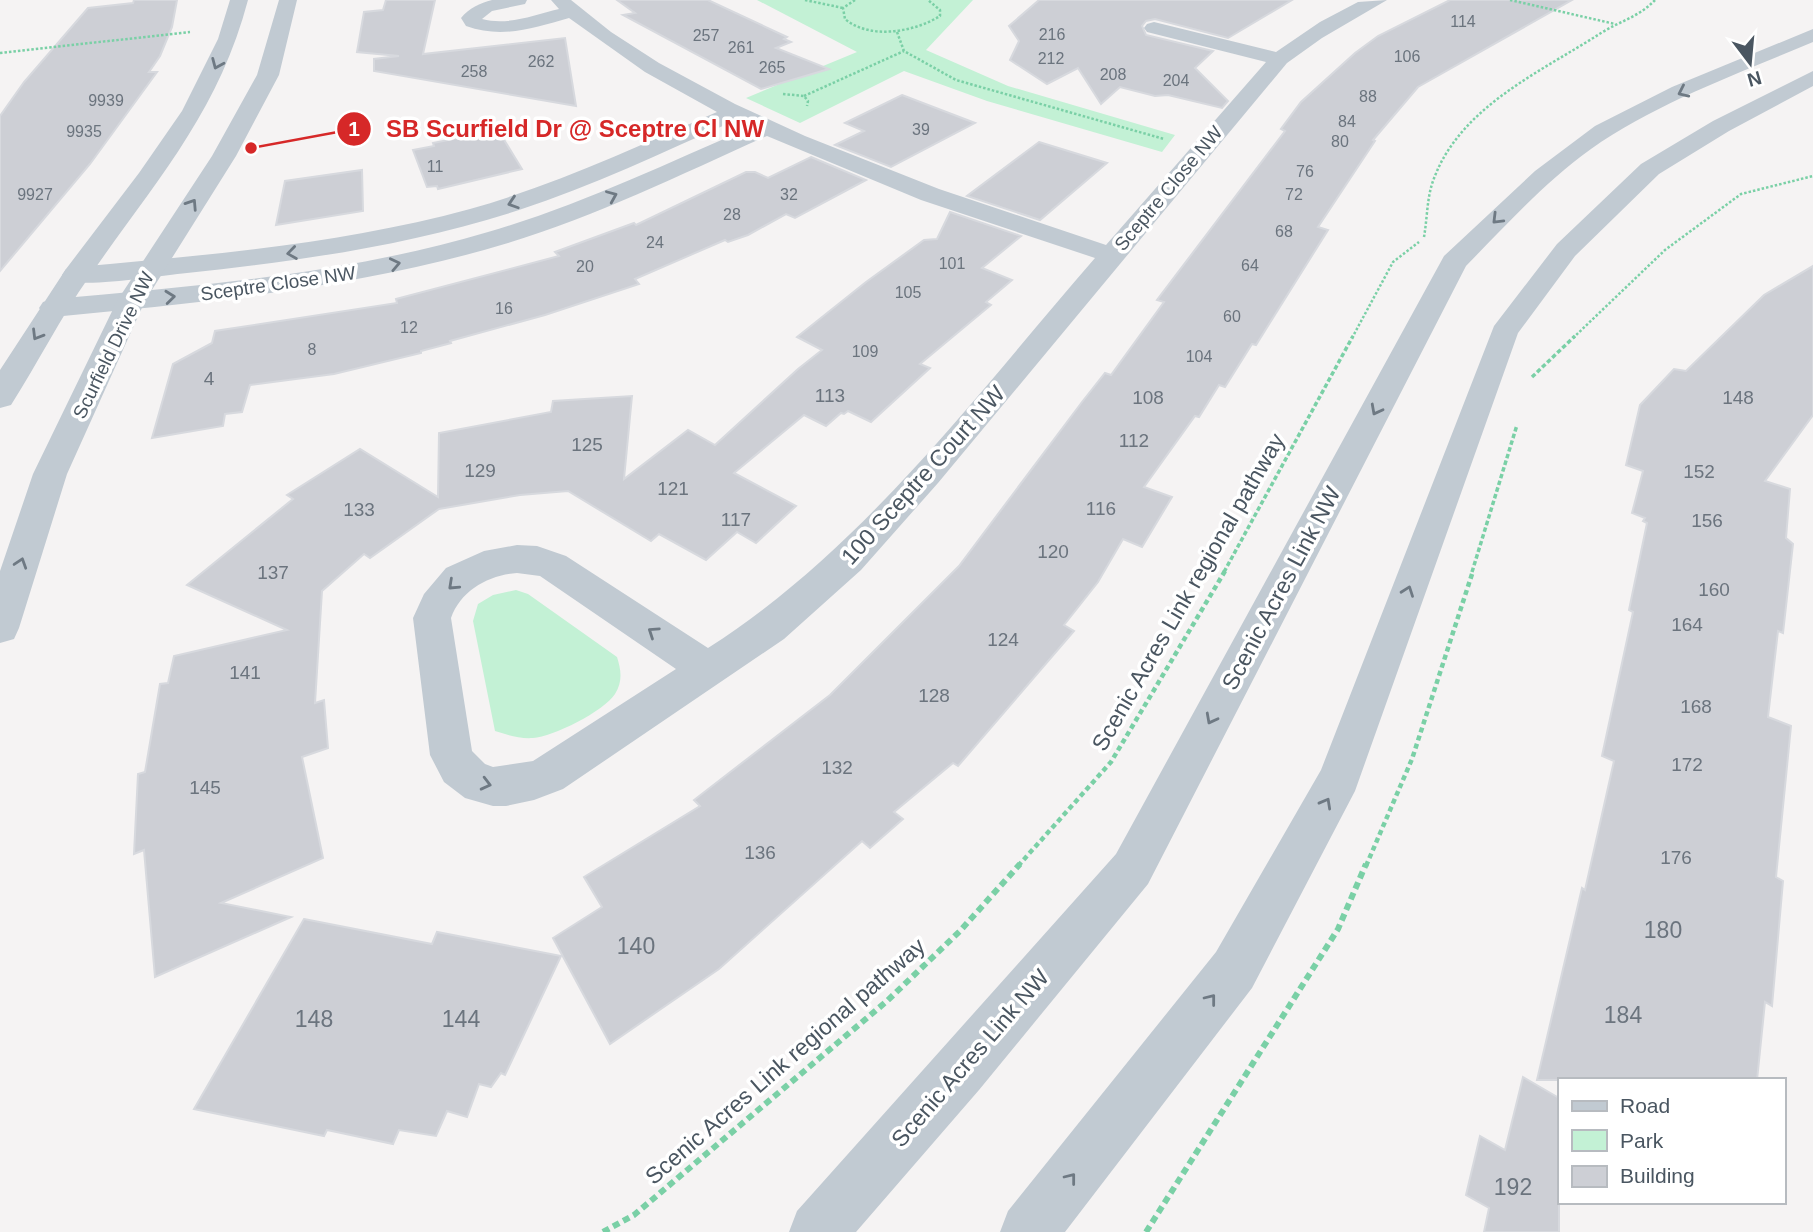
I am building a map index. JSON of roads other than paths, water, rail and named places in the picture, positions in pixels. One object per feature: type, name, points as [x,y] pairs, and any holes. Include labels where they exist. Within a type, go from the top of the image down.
[{"type":"street","points":[[0,398],[76,275],[187,120],[215,69],[239,0]]},
{"type":"street","name":"Scurfield Drive NW","points":[[0,628],[50,474],[131,301],[224,156],[268,75],[288,0]]},
{"type":"street","name":"Sceptre Close NW","points":[[518,0],[486,7],[471,18],[473,22],[485,26],[503,26],[566,6],[648,64],[702,97],[767,128],[914,189],[1017,226],[1112,255],[1280,59],[1300,42],[1333,22],[1378,0]]},
{"type":"street","points":[[1154,28],[1280,59]]},
{"type":"street","name":"Scenic Acres Link NW","points":[[818,1232],[1132,869],[1454,262],[1531,185],[1602,132],[1679,93],[1813,35]]},
{"type":"street","points":[[1029,1232],[1234,970],[1340,777],[1504,332],[1566,250],[1650,169],[1721,125],[1813,77]]},
{"type":"street","name":"Sceptre Close NW","points":[[76,275],[316,250],[404,233],[480,214],[590,175],[735,112]]},
{"type":"street","name":"Sceptre Close NW","points":[[54,308],[266,288],[416,260],[499,237],[612,196],[767,128]]},
{"type":"street","points":[[480,214],[499,237]]},
{"type":"street","name":"100 Sceptre Court NW","points":[[709,670],[553,566],[537,560],[507,560],[478,568],[459,578],[446,591],[432,618],[451,755],[457,769],[469,779],[484,785],[505,788],[527,784],[548,775],[709,670],[770,628],[848,560],[935,465],[1112,255]]},
{"type":"place","name":"SB Scurfield Dr @ Sceptre Cl NW","points":[[251,148]]}]
